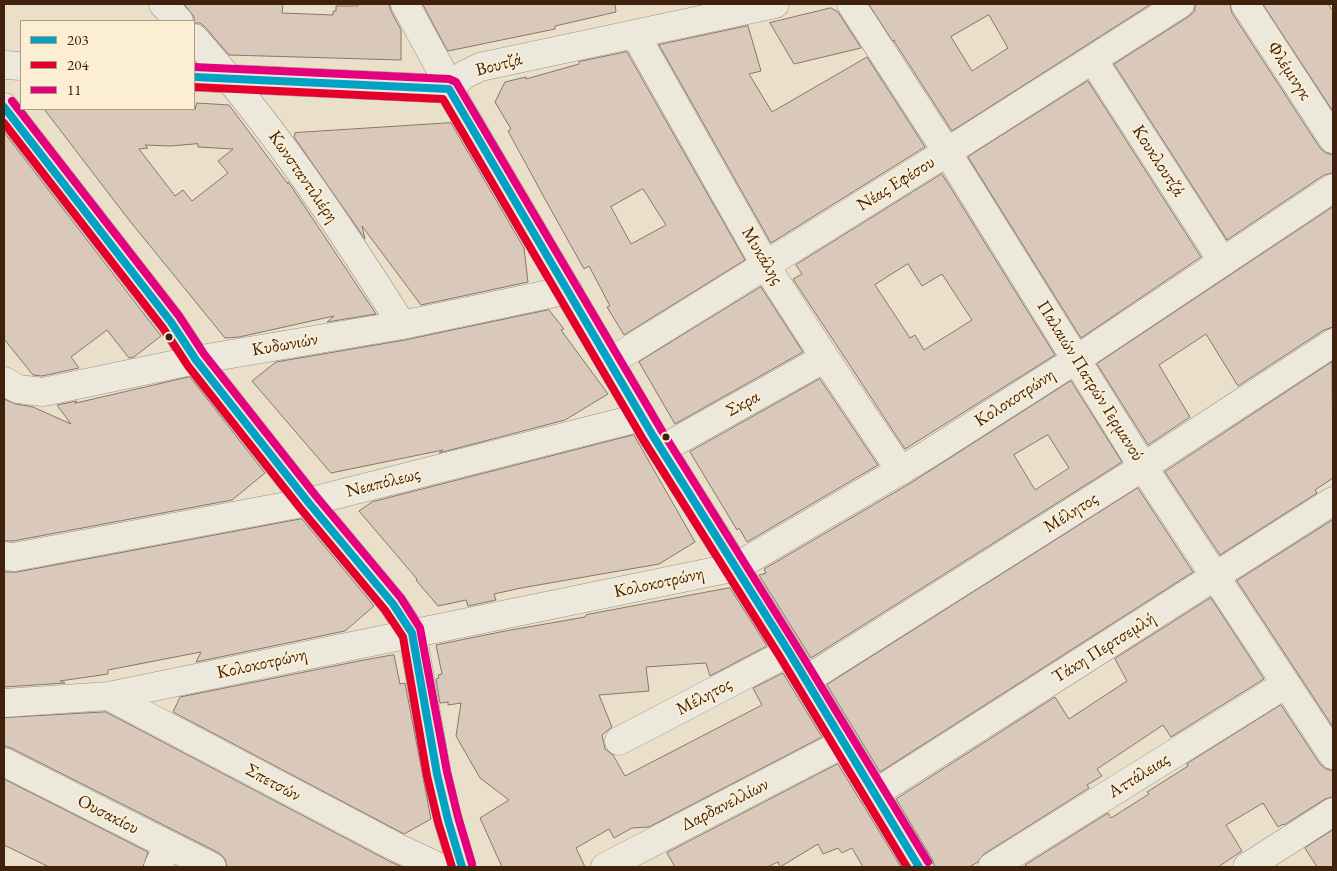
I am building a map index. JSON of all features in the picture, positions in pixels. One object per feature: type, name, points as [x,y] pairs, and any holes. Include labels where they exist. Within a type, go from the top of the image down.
[{"type":"street","points":[[163,4],[178,20]]},
{"type":"street","points":[[405,4],[450,89],[642,417],[789,652],[919,867]]},
{"type":"street","name":"Βουτζά","points":[[450,89],[464,75],[480,67],[635,34],[736,8],[775,4]]},
{"type":"street","name":"Παλαιών Πατρών Γερμανού","points":[[851,4],[947,152],[1143,467],[1333,755]]},
{"type":"street","name":"Νέας Εφέσου","points":[[610,362],[766,266],[1180,4]]},
{"type":"street","name":"Φλέμινγκ","points":[[1245,4],[1333,139]]},
{"type":"street","name":"Μυκάλης","points":[[635,34],[766,266],[825,358],[901,470]]},
{"type":"street","name":"Κωνσταντιλιέρη","points":[[195,39],[231,79],[277,138],[402,325]]},
{"type":"street","name":"Κουκλουτζά","points":[[1093,60],[1223,262]]},
{"type":"street","points":[[4,65],[20,66]]},
{"type":"street","points":[[195,77],[450,89]]},
{"type":"street","points":[[4,107],[172,322],[196,360],[308,502],[393,604],[412,633],[437,774],[462,867]]},
{"type":"street","name":"Κολοκοτρώνη","points":[[4,703],[109,696],[736,567],[901,470],[1077,359],[1333,188]]},
{"type":"street","name":"Κυδωνιών","points":[[4,381],[18,389],[43,392],[196,360],[402,325],[568,290]]},
{"type":"street","name":"Μέλητος","points":[[806,680],[1143,467],[1333,343]]},
{"type":"street","name":"Σκρα","points":[[662,449],[825,358]]},
{"type":"street","name":"Νεαπόλεως","points":[[4,556],[14,557],[308,502],[642,417]]},
{"type":"street","name":"Τάκη Περτσεμλή","points":[[874,794],[1333,501]]},
{"type":"street","name":"Μέλητος","points":[[619,741],[789,652]]},
{"type":"street","name":"Αττάλειας","points":[[992,867],[1286,684]]},
{"type":"street","name":"Σπετσών","points":[[109,696],[398,848],[439,867]]},
{"type":"street","name":"Δαρδανελλίων","points":[[605,867],[844,744]]},
{"type":"street","name":"Ουσακίου","points":[[4,762],[163,856],[212,867]]},
{"type":"street","points":[[1247,867],[1333,812]]},
{"type":"building","points":[[184,4],[283,4],[282,13],[333,15],[333,11],[336,11],[336,6],[389,4],[401,30],[401,60],[229,55],[206,28],[200,23],[195,23],[194,17]]},
{"type":"building","points":[[423,4],[615,4],[616,12],[555,26],[555,29],[448,51]]},
{"type":"building","points":[[869,4],[1151,4],[952,131],[895,40],[893,41]],"holes":[[[989,15],[1008,48],[972,71],[951,37]]]},
{"type":"building","points":[[1196,4],[1230,4],[1232,13],[1320,148],[1326,153],[1333,155],[1333,173],[1324,175],[1227,240],[1114,64],[1188,17],[1194,12]]},
{"type":"building","points":[[1263,4],[1328,4],[1333,11],[1333,111]]},
{"type":"building","points":[[831,8],[838,12],[861,48],[794,64],[770,23]]},
{"type":"building","points":[[748,26],[761,71],[749,74],[772,112],[867,57],[925,147],[771,243],[659,45]]},
{"type":"building","points":[[627,52],[745,260],[624,335],[607,307],[610,306],[589,266],[584,269],[545,199],[508,131],[511,129],[495,102],[505,82],[526,77],[526,79],[579,64],[579,62]],"holes":[[[643,189],[666,225],[631,244],[611,207]]]},
{"type":"building","points":[[1088,81],[1201,257],[1081,338],[968,157]]},
{"type":"building","points":[[197,103],[229,105],[291,186],[376,314],[327,322],[334,316],[239,337],[225,338],[129,220],[45,110],[195,110]],"holes":[[[198,144],[198,147],[233,149],[218,161],[228,173],[192,201],[183,190],[175,196],[139,149],[148,148],[145,145]]]},
{"type":"building","points":[[451,123],[524,248],[528,282],[421,305],[362,226],[365,239],[294,137],[295,133]]},
{"type":"building","points":[[4,132],[161,336],[134,357],[129,358],[107,330],[71,357],[79,368],[42,376],[33,375],[4,339]]},
{"type":"building","points":[[942,174],[1055,355],[905,449],[793,279],[802,274],[796,265]],"holes":[[[908,264],[922,286],[942,274],[972,320],[924,350],[915,335],[910,338],[875,285]]]},
{"type":"building","points":[[1333,207],[1333,327],[1324,330],[1238,386],[1206,334],[1159,365],[1190,417],[1148,445],[1097,364]]},
{"type":"building","points":[[761,287],[803,352],[675,424],[639,362]]},
{"type":"building","points":[[549,310],[564,329],[561,330],[608,394],[565,420],[439,453],[443,450],[331,473],[252,381],[276,362],[405,340]]},
{"type":"building","points":[[1332,362],[1333,478],[1315,490],[1317,493],[1220,555],[1165,472]]},
{"type":"building","points":[[190,377],[265,473],[232,500],[13,541],[4,541],[4,399],[16,404],[33,407],[71,424],[57,405],[77,401],[75,403]]},
{"type":"building","points":[[820,379],[878,465],[747,542],[739,528],[737,530],[690,452]]},
{"type":"building","points":[[1071,381],[1122,462],[811,658],[759,575],[766,573],[764,569],[909,484]],"holes":[[[1048,435],[1069,468],[1035,490],[1014,455]]]},
{"type":"building","points":[[634,435],[695,542],[659,564],[521,588],[494,594],[496,600],[468,606],[466,600],[438,606],[359,511],[372,502]]},
{"type":"building","points":[[1138,488],[1193,572],[880,772],[827,685]]},
{"type":"building","points":[[302,519],[374,606],[345,631],[196,662],[201,652],[108,670],[108,674],[60,681],[65,683],[4,687],[4,572],[17,572]]},
{"type":"building","points":[[1333,520],[1333,727],[1237,581]]},
{"type":"building","points":[[730,588],[767,646],[710,676],[706,663],[646,667],[649,691],[599,695],[612,727],[602,735],[605,749],[613,755],[625,776],[762,705],[753,688],[783,673],[822,737],[649,827],[632,828],[614,838],[609,829],[576,848],[585,867],[502,867],[480,818],[509,800],[480,778],[456,736],[461,703],[448,705],[448,702],[440,703],[436,679],[439,678],[438,675],[442,674],[436,645]]},
{"type":"building","points":[[1211,598],[1264,679],[1171,737],[1163,725],[1097,769],[1102,776],[1087,785],[1089,788],[984,854],[978,862],[969,867],[935,867],[896,799],[1055,697],[1069,719],[1127,681],[1115,659]]},
{"type":"building","points":[[394,655],[400,684],[405,683],[431,819],[404,834],[173,712],[180,697]]},
{"type":"building","points":[[1281,705],[1320,764],[1326,769],[1333,771],[1333,797],[1325,799],[1278,827],[1263,803],[1226,825],[1242,851],[1218,867],[1028,867],[1025,865],[1108,813],[1111,818],[1149,794],[1147,792],[1188,766],[1187,764]]},
{"type":"building","points":[[106,712],[402,867],[227,867],[225,859],[219,853],[4,746],[4,718]]},
{"type":"building","points":[[838,764],[901,867],[863,867],[852,848],[842,853],[838,848],[823,854],[818,844],[780,867],[778,862],[767,867],[675,867],[667,853]]},
{"type":"building","points":[[4,779],[148,852],[143,867],[49,867],[4,845]]},
{"type":"building","points":[[1333,830],[1333,867],[1317,867],[1305,848]]},
{"type":"transit line","name":"11","points":[[195,67],[449,79],[456,82],[662,431],[928,862]]},
{"type":"transit line","name":"203","points":[[195,77],[449,89],[653,436],[789,652],[919,867]]},
{"type":"transit line","name":"204","points":[[195,87],[443,99],[644,441],[780,657],[907,867]]},
{"type":"transit line","name":"11","points":[[12,101],[179,316],[204,354],[316,496],[401,598],[420,628],[447,772],[472,864]]},
{"type":"transit line","name":"203","points":[[4,107],[171,322],[196,360],[308,502],[393,604],[412,633],[437,774],[462,867]]},
{"type":"transit line","name":"204","points":[[4,123],[163,328],[188,366],[300,508],[385,610],[403,637],[427,776],[438,822],[452,867]]}]
